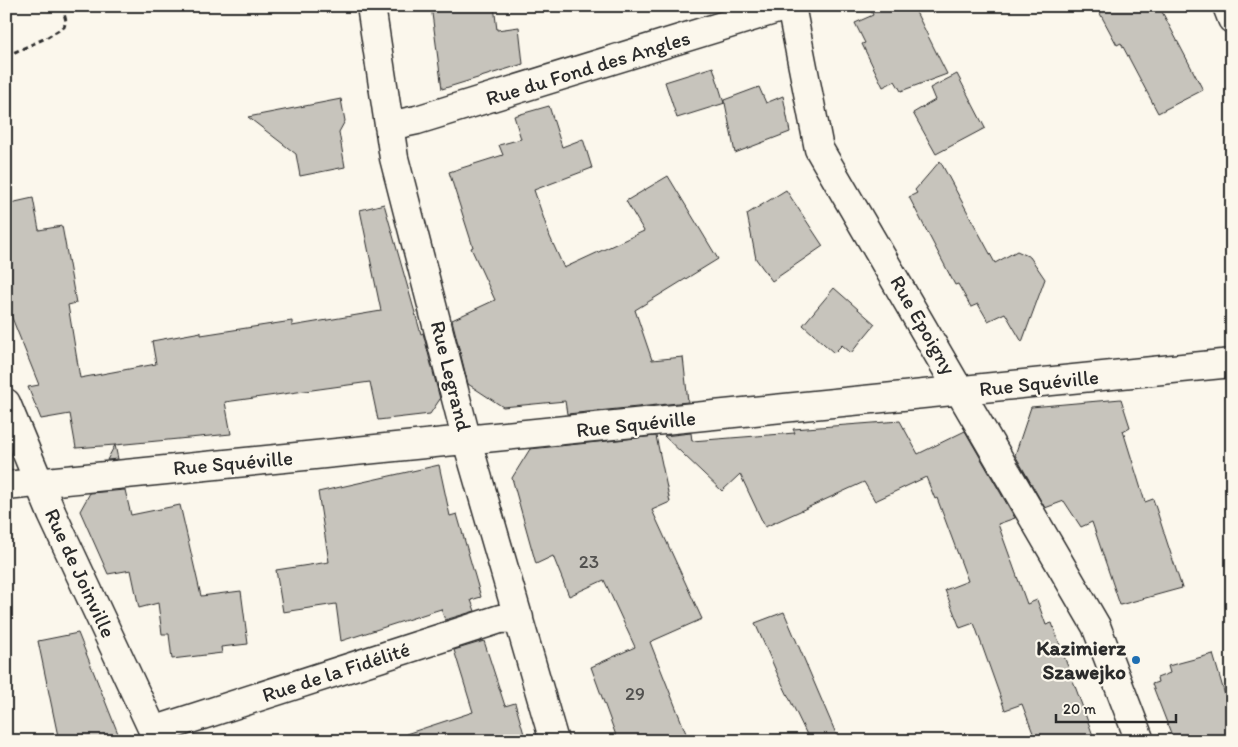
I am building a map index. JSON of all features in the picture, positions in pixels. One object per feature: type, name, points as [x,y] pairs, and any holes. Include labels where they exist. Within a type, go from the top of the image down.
[{"type":"street","name":"Rue Legrand","points":[[371,6],[394,158],[467,441],[554,741]]},
{"type":"street","name":"Rue du Fond des Angles","points":[[389,126],[417,120],[786,6]]},
{"type":"street","name":"Rue Epoigny","points":[[791,6],[819,149],[962,392],[1096,626],[1140,741]]},
{"type":"street","points":[[1226,6],[1232,19]]},
{"type":"street","name":"Rue Squéville","points":[[6,486],[962,392],[1232,363]]},
{"type":"street","name":"Rue de Joinville","points":[[6,403],[52,514],[156,736]]},
{"type":"street","name":"Rue de la Fidélité","points":[[156,736],[500,619],[519,618]]},
{"type":"path","points":[[6,56],[46,38],[64,27],[66,21],[62,6]]},
{"type":"building","points":[[431,6],[494,6],[497,30],[519,27],[523,64],[442,89]]},
{"type":"building","points":[[869,6],[913,6],[947,74],[901,91],[895,81],[883,87],[862,44],[865,43],[855,23],[873,15]]},
{"type":"building","points":[[1096,6],[1159,6],[1203,90],[1158,113],[1121,43],[1117,45]]},
{"type":"building","points":[[713,67],[724,103],[724,100],[759,87],[766,103],[783,96],[790,132],[735,153],[725,103],[677,118],[665,82]]},
{"type":"building","points":[[957,74],[985,128],[936,154],[913,113],[935,100],[930,88]]},
{"type":"building","points":[[341,99],[345,121],[339,132],[345,167],[300,176],[296,154],[248,117]]},
{"type":"building","points":[[549,106],[562,147],[583,139],[592,168],[534,190],[550,237],[564,268],[644,231],[626,201],[668,176],[718,259],[635,310],[652,360],[683,357],[688,402],[567,414],[565,401],[503,407],[468,384],[452,320],[495,300],[471,248],[473,247],[449,172],[503,155],[499,145],[521,139],[514,116]]},
{"type":"building","points":[[940,161],[995,263],[1017,251],[1030,257],[1045,279],[1022,342],[1005,313],[988,321],[978,304],[971,307],[958,284],[955,285],[909,197],[917,193],[915,190]]},
{"type":"building","points":[[786,190],[823,246],[772,281],[756,259],[747,214]]},
{"type":"building","points":[[33,198],[39,230],[62,226],[76,303],[68,305],[80,378],[156,364],[152,341],[201,332],[201,335],[292,321],[292,326],[381,311],[360,210],[384,204],[421,334],[423,333],[440,399],[430,414],[378,420],[370,382],[225,402],[231,434],[76,448],[70,414],[41,419],[28,387],[39,385],[6,303],[6,204]]},
{"type":"building","points":[[834,288],[875,324],[851,353],[842,345],[834,353],[803,325]]},
{"type":"building","points":[[1121,399],[1130,427],[1123,431],[1145,502],[1153,499],[1182,588],[1120,605],[1092,522],[1081,527],[1064,501],[1045,508],[1015,455],[1031,407]]},
{"type":"building","points":[[900,421],[918,454],[965,431],[1015,518],[998,524],[1027,604],[1037,600],[1046,625],[1052,623],[1095,741],[1036,741],[1022,704],[1005,710],[974,623],[960,628],[945,590],[968,581],[937,498],[935,499],[926,477],[875,501],[864,482],[765,527],[740,474],[722,491],[664,436],[691,433],[692,441],[795,433],[793,429]]},
{"type":"building","points":[[656,436],[670,502],[652,510],[702,619],[650,642],[689,741],[618,741],[591,667],[635,647],[604,580],[569,596],[553,556],[536,564],[512,478],[530,449]]},
{"type":"building","points":[[115,445],[118,459],[107,460]]},
{"type":"building","points":[[439,465],[450,516],[457,514],[481,597],[471,600],[475,611],[445,620],[441,609],[341,641],[336,604],[283,612],[276,570],[329,562],[318,492]]},
{"type":"building","points":[[125,490],[131,515],[180,505],[201,596],[241,591],[248,644],[221,647],[222,653],[172,659],[169,634],[162,634],[158,603],[139,608],[131,570],[108,574],[80,511],[90,493]]},
{"type":"building","points":[[784,612],[837,736],[827,741],[810,741],[755,623]]},
{"type":"building","points":[[78,633],[121,741],[59,741],[38,641]]},
{"type":"building","points":[[484,641],[505,706],[515,703],[526,741],[407,741],[406,734],[473,712],[454,650]]},
{"type":"building","points":[[1213,654],[1232,719],[1232,741],[1174,741],[1152,684],[1158,682],[1157,678],[1170,673],[1168,666]]},
{"type":"place","name":"Kazimierz Szawejko","points":[[1136,660]]}]
